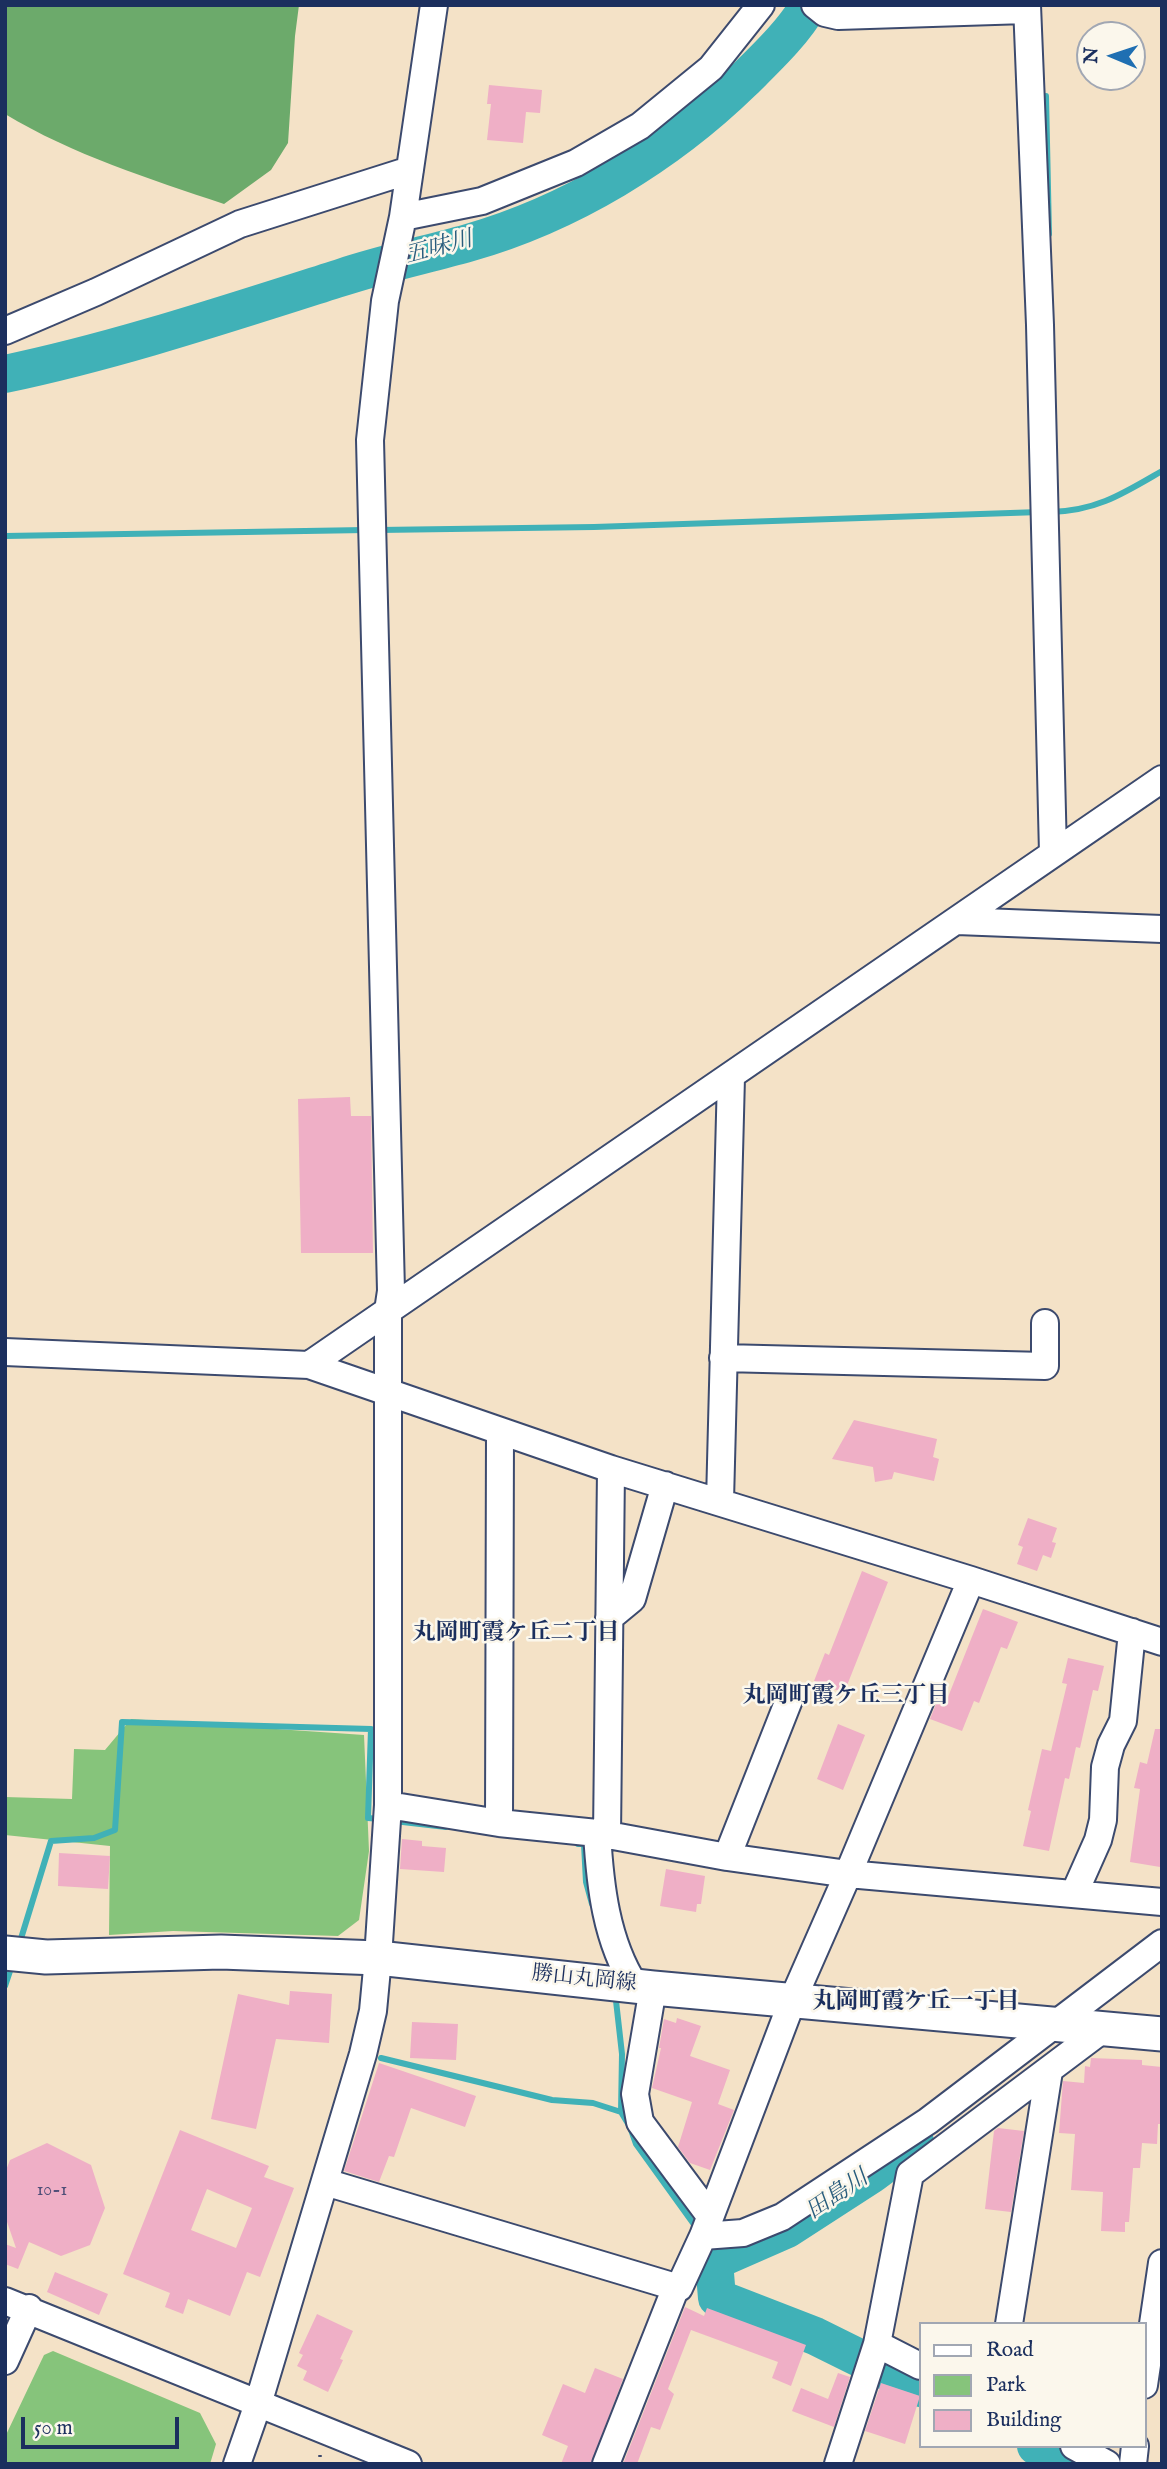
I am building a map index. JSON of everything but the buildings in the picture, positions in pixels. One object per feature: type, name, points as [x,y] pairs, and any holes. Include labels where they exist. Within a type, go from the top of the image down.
[{"type":"main road","name":"勝山丸岡線","points":[[5,1953],[46,1957],[221,1952],[378,1958],[644,1987],[1162,2034]]},
{"type":"street","points":[[237,2464],[258,2404],[363,2054],[373,2011],[378,1958],[388,1805],[388,1311],[391,1291],[370,440],[385,300],[404,217],[434,5]]},
{"type":"street","points":[[404,217],[482,201],[576,163],[640,126],[710,68],[761,5]]},
{"type":"street","points":[[820,9],[838,16],[1027,8],[1040,325],[1053,853]]},
{"type":"street","points":[[5,331],[96,292],[240,224],[410,170]]},
{"type":"street","points":[[309,1365],[1162,779]]},
{"type":"street","points":[[957,921],[1162,929]]},
{"type":"street","points":[[720,1501],[731,1077]]},
{"type":"street","points":[[723,1358],[1045,1366],[1045,1322]]},
{"type":"street","points":[[5,1352],[309,1365],[611,1469],[720,1501],[1162,1642]]},
{"type":"street","points":[[499,1823],[500,1431]]},
{"type":"street","points":[[611,1469],[602,1888],[612,1937],[627,1973],[644,1987],[635,2094],[640,2122],[706,2226],[743,2233],[782,2217],[928,2121],[1162,1943]]},
{"type":"street","points":[[609,1618],[632,1598],[665,1485]]},
{"type":"street","points":[[325,2182],[679,2288],[706,2226],[793,1999],[971,1580]]},
{"type":"street","points":[[1074,1894],[1104,1820],[1105,1767],[1111,1745],[1123,1721],[1132,1632]]},
{"type":"street","points":[[727,1857],[789,1700]]},
{"type":"street","points":[[388,1805],[848,1874],[1162,1902]]},
{"type":"street","points":[[838,2464],[877,2344],[910,2174],[1103,2028]]},
{"type":"street","points":[[1009,2322],[1049,2071]]},
{"type":"street","points":[[1146,2371],[1162,2263]]},
{"type":"street","points":[[607,2464],[676,2287]]},
{"type":"street","points":[[5,2361],[17,2304],[408,2464]]},
{"type":"street","points":[[877,2344],[918,2365]]},
{"type":"street","points":[[1078,2448],[1107,2464]]},
{"type":"green space","points":[[5,5],[299,5],[288,143],[271,170],[224,204],[112,165],[57,142],[5,114]]},
{"type":"green space","points":[[131,1719],[364,1735],[369,1851],[359,1920],[338,1936],[173,1931],[109,1935],[110,1846],[5,1835],[5,1797],[72,1799],[74,1749],[105,1750]]},
{"type":"green space","points":[[53,2351],[200,2413],[216,2444],[210,2464],[5,2464],[5,2437],[44,2355]]},
{"type":"waterway","name":"五味川","points":[[5,374],[174,330],[356,273],[468,243],[543,216],[615,179],[714,108],[770,54],[809,5]]},
{"type":"waterway","points":[[1046,96],[1049,234]]},
{"type":"waterway","points":[[1051,512],[1082,508],[1110,499],[1162,471]]},
{"type":"waterway","points":[[379,530],[594,527],[1040,512]]},
{"type":"waterway","points":[[5,536],[365,530]]},
{"type":"waterway","points":[[19,1945],[51,1841],[94,1838],[115,1830],[122,1722],[371,1729],[368,1818],[380,1819]]},
{"type":"waterway","points":[[394,1821],[446,1827]]},
{"type":"waterway","points":[[578,1844],[584,1844],[586,1882],[592,1904]]},
{"type":"waterway","points":[[5,1986],[12,1965]]},
{"type":"waterway","points":[[615,1992],[622,2054],[621,2112],[636,2144],[698,2230]]},
{"type":"waterway","points":[[381,2058],[552,2100],[593,2103],[621,2112]]},
{"type":"waterway","name":"田島川","points":[[915,2142],[872,2174],[787,2229],[714,2261],[717,2298],[815,2336],[918,2387]]},
{"type":"waterway","points":[[706,2246],[714,2261]]},
{"type":"waterway","name":"田島川","points":[[1040,2448],[1071,2464]]},
{"type":"district","name":"丸岡町霞ケ丘二丁目","points":[[516,1634]]},
{"type":"district","name":"丸岡町霞ケ丘三丁目","points":[[846,1697]]},
{"type":"district","name":"丸岡町霞ケ丘一丁目","points":[[916,2003]]}]
